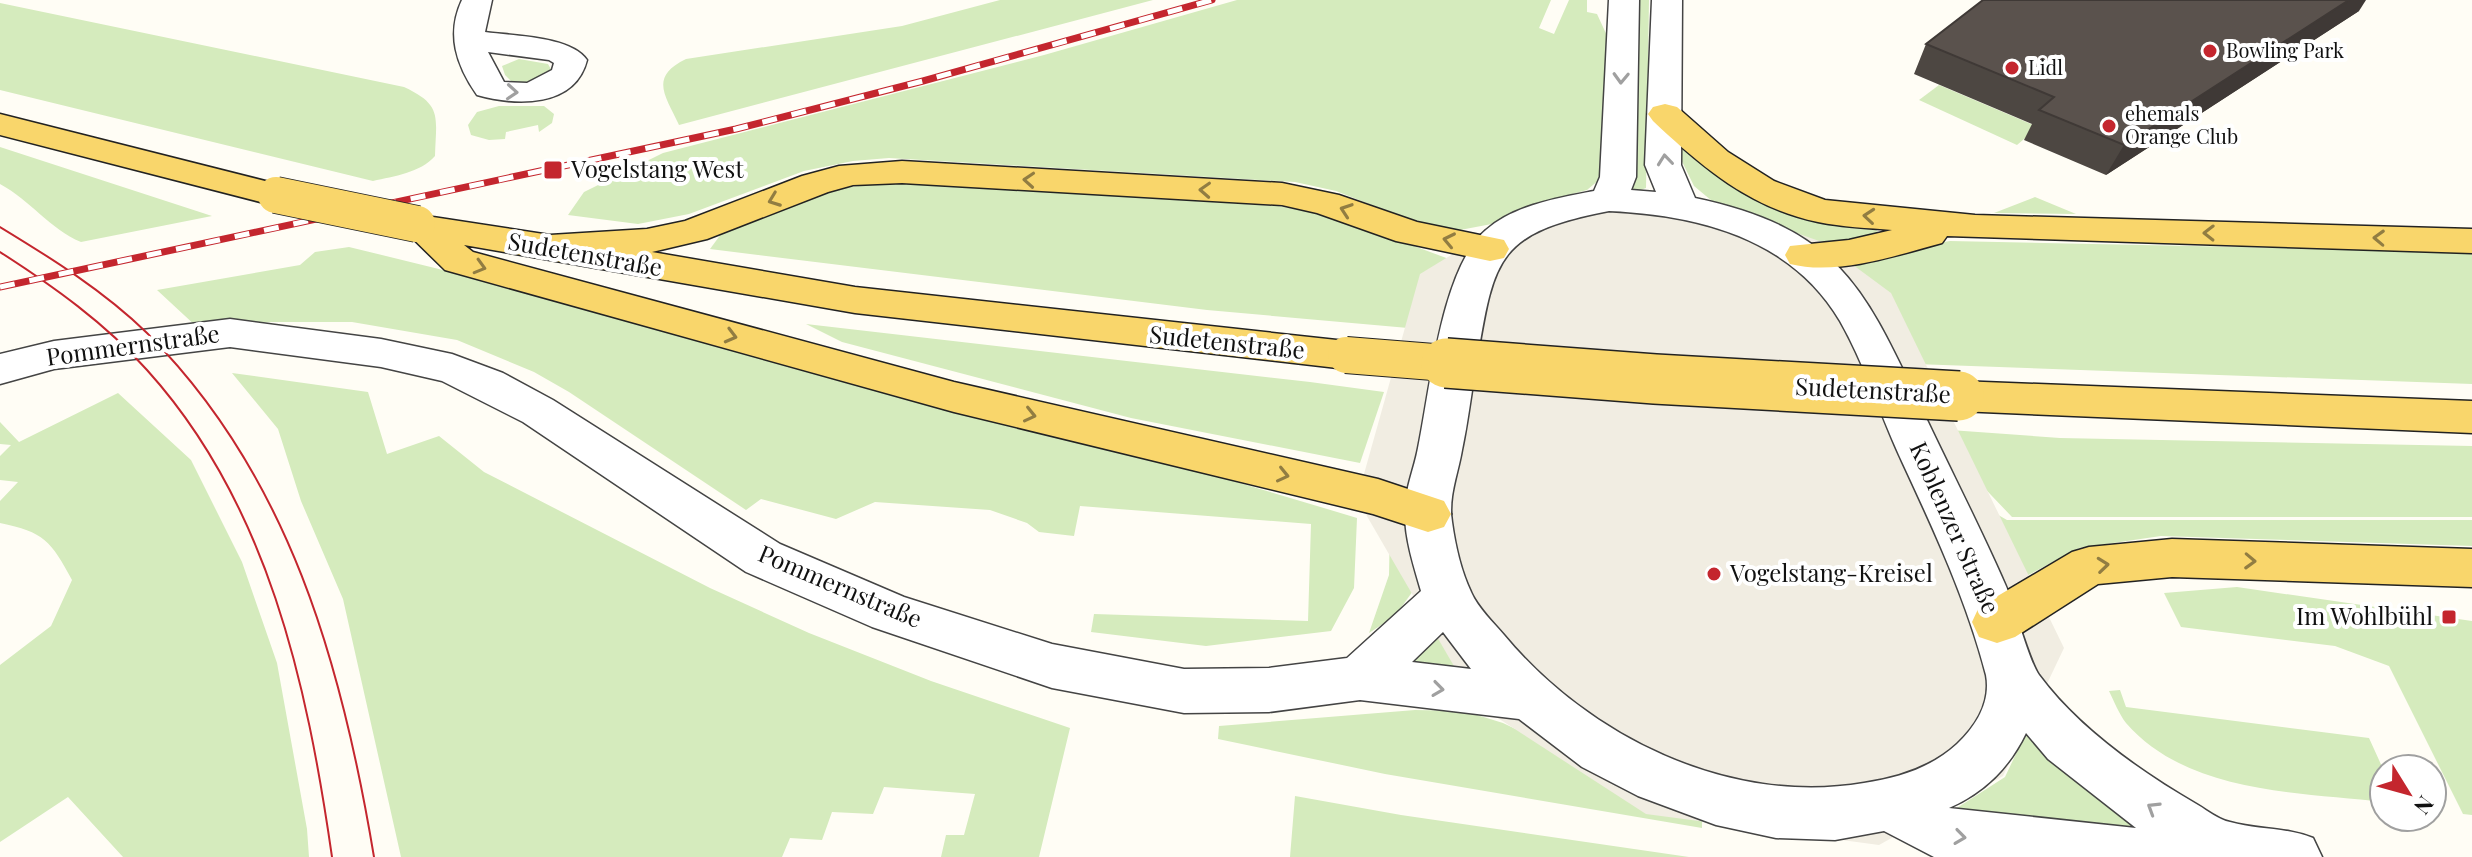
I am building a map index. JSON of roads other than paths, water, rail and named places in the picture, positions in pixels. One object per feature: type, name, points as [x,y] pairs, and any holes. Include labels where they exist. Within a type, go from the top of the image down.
[{"type":"main road","points":[[1665,114],[1715,160],[1761,189],[1820,211],[1975,227],[2472,241]]},
{"type":"main road","name":"Sudetenstraße","points":[[0,124],[276,195],[540,248],[855,300],[1105,330],[1346,355],[1655,379],[1959,396],[2472,417]]},
{"type":"main road","points":[[540,248],[647,241],[694,231],[815,184],[852,174],[902,172],[1282,194],[1326,203],[1409,232],[1490,249]]},
{"type":"main road","points":[[417,224],[459,261],[954,397],[1378,497],[1428,514]]},
{"type":"main road","points":[[1804,255],[1849,252],[1975,227]]},
{"type":"main road","points":[[1997,622],[2089,566],[2172,558],[2472,568]]},
{"type":"street","points":[[467,39],[470,13],[477,0]]},
{"type":"street","points":[[1609,200],[1618,177],[1624,0]]},
{"type":"street","points":[[1667,0],[1663,165],[1679,204]]},
{"type":"street","name":"Koblenzer Straße","points":[[1889,805],[1842,813],[1782,812],[1719,800],[1654,778],[1589,744],[1529,698],[1483,649],[1448,597],[1428,514],[1471,292],[1490,249],[1518,226],[1559,209],[1609,200],[1679,204],[1764,233],[1804,255],[1856,313],[1997,622],[2015,684]]},
{"type":"street","name":"Pommernstraße","points":[[0,369],[54,355],[230,333],[395,356],[452,369],[538,411],[763,558],[890,613],[1037,661],[1102,678],[1184,691],[1269,690],[1360,678],[1529,698]]},
{"type":"street","name":"Pommernstraße","points":[[0,389],[314,344]]},
{"type":"street","points":[[1360,678],[1448,597]]},
{"type":"street","points":[[1889,805],[1942,786],[1978,764],[2003,729],[2015,684]]},
{"type":"street","points":[[2015,684],[2067,742],[2144,803],[2220,848]]},
{"type":"street","points":[[1889,805],[1948,836],[2125,856],[2220,848],[2293,857]]},
{"type":"tram line","points":[[0,227],[95,289],[147,333],[196,388],[238,448],[273,510],[302,576],[326,644],[345,714],[374,857]]},
{"type":"tram line","points":[[0,252],[78,306],[131,353],[189,422],[223,478],[252,537],[276,598],[310,726],[332,857]]},
{"type":"railway","points":[[0,287],[736,129],[923,81],[1212,0]]},
{"type":"place","name":"Bowling Park","points":[[2210,51]]},
{"type":"place","name":"Lidl","points":[[2012,68]]},
{"type":"place","name":"ehemals Orange Club","points":[[2109,126]]},
{"type":"place","name":"Vogelstang West","points":[[553,170]]},
{"type":"place","name":"Vogelstang-Kreisel","points":[[1714,574]]},
{"type":"place","name":"Im Wohlbühl","points":[[2449,617]]}]
